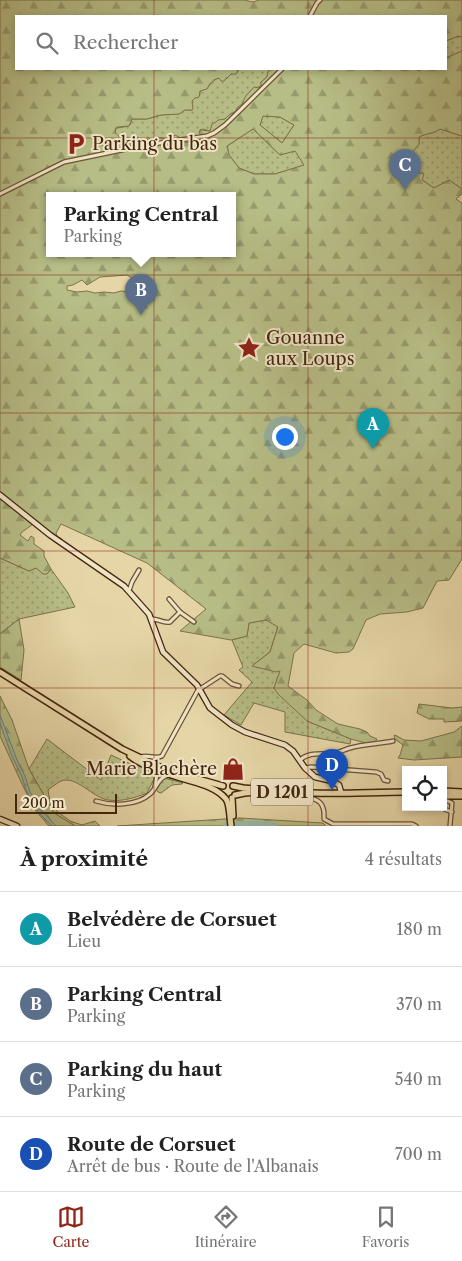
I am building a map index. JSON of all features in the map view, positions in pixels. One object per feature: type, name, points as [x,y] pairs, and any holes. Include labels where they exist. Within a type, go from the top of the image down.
[{"type":"main road","points":[[0,672],[134,759],[159,771],[203,784],[221,793],[228,801],[233,826]]},
{"type":"main road","points":[[122,750],[166,770],[223,786],[227,784],[233,786],[236,790],[231,815]]},
{"type":"main road","points":[[221,793],[223,786]]},
{"type":"main road","name":"D 1201","points":[[233,786],[329,792]]},
{"type":"main road","name":"D 1201","points":[[234,796],[251,792],[402,792]]},
{"type":"main road","points":[[447,792],[462,794]]},
{"type":"main road","points":[[447,796],[462,794]]},
{"type":"main road","points":[[226,798],[234,796]]},
{"type":"street","points":[[311,15],[320,0]]},
{"type":"street","points":[[0,194],[64,162],[146,145],[207,136],[214,133],[238,113],[281,70]]},
{"type":"street","points":[[0,495],[50,535],[129,590],[145,608],[163,652],[190,677],[210,708],[232,725],[245,732],[285,745],[293,751],[305,768],[315,777],[340,785],[341,792]]},
{"type":"street","points":[[129,590],[139,570]]},
{"type":"street","points":[[169,599],[180,612],[194,622]]},
{"type":"street","points":[[151,619],[164,623],[170,622],[180,612]]},
{"type":"street","points":[[140,758],[144,756],[154,758],[162,756],[199,690],[219,676],[239,686]]},
{"type":"street","points":[[300,760],[310,754],[338,753],[348,748],[394,741]]},
{"type":"street","points":[[305,768],[376,772],[384,780],[388,781]]},
{"type":"street","points":[[154,789],[157,774],[161,769],[178,775],[184,775]]},
{"type":"street","points":[[96,801],[106,804],[117,804],[143,799],[150,794],[161,779],[169,774]]},
{"type":"street","points":[[306,798],[319,801],[325,812],[324,819],[333,824],[412,824],[416,826]]},
{"type":"street","points":[[450,826],[452,812]]},
{"type":"street","points":[[0,819],[17,826]]},
{"type":"green space","points":[[0,0],[244,0],[253,2],[259,0],[462,0],[462,37],[458,36],[447,41],[447,15],[15,15],[15,70],[238,70],[236,74],[231,74],[224,81],[221,81],[219,78],[212,82],[207,89],[200,91],[199,97],[192,101],[192,110],[147,119],[132,119],[129,126],[117,127],[116,133],[121,140],[127,143],[131,139],[141,143],[153,138],[167,139],[175,135],[184,142],[199,140],[204,137],[199,133],[200,130],[210,131],[212,124],[218,120],[225,119],[235,112],[254,87],[259,88],[261,86],[261,82],[267,77],[269,70],[447,70],[447,58],[462,51],[462,136],[440,129],[419,137],[419,144],[399,169],[424,174],[422,180],[434,188],[449,180],[462,189],[462,194],[456,199],[462,203],[462,559],[449,580],[437,581],[423,608],[407,612],[380,614],[366,620],[353,649],[349,652],[336,653],[304,644],[294,653],[288,686],[307,700],[316,710],[338,724],[367,732],[370,736],[377,739],[373,745],[351,739],[307,721],[274,688],[280,671],[276,672],[252,666],[270,652],[278,627],[266,620],[249,623],[247,636],[231,640],[180,631],[206,609],[147,563],[61,524],[56,533],[62,539],[59,541],[36,522],[22,532],[20,535],[28,541],[31,536],[34,538],[34,544],[44,551],[44,556],[51,569],[47,574],[43,574],[36,568],[29,571],[0,558]],"holes":[[[263,116],[280,117],[294,125],[282,143],[260,125]],[[253,129],[280,155],[295,151],[304,165],[275,174],[254,174],[239,168],[229,155],[227,146]],[[127,275],[132,278],[134,283],[131,292],[95,293],[67,290],[67,286],[82,280],[87,285],[100,277]]]},
{"type":"green space","points":[[458,36],[462,37],[462,51],[447,58],[447,41]]},
{"type":"green space","points":[[238,70],[269,70],[267,77],[261,82],[261,86],[251,90],[243,104],[235,112],[215,123],[210,131],[200,130],[200,134],[204,137],[199,141],[186,143],[181,141],[179,137],[172,136],[167,139],[153,138],[141,143],[133,140],[127,143],[121,140],[115,133],[116,128],[130,125],[132,119],[147,119],[192,110],[192,101],[200,95],[200,91],[216,79],[220,78],[221,81],[231,74],[237,73]]},
{"type":"green space","points":[[263,116],[280,117],[294,125],[282,143],[260,125]]},
{"type":"green space","points":[[253,129],[280,155],[295,150],[305,165],[275,174],[254,174],[239,168],[229,155],[227,146]]},
{"type":"green space","points":[[440,129],[462,136],[462,189],[449,180],[434,188],[421,179],[424,175],[399,169],[419,144],[419,137]]},
{"type":"green space","points":[[0,558],[29,571],[36,568],[47,574],[51,569],[68,593],[75,607],[19,619],[0,634]]},
{"type":"green space","points":[[19,619],[24,650],[21,680],[0,667],[0,634]]},
{"type":"green space","points":[[266,620],[278,626],[270,652],[253,665],[280,671],[274,688],[307,721],[351,739],[350,744],[285,732],[285,712],[254,703],[241,725],[224,715],[252,682],[239,670],[243,667],[232,640],[247,636],[249,623]]},
{"type":"green space","points":[[0,696],[12,720],[29,769],[54,813],[75,826],[49,826],[35,810],[0,736]]},
{"type":"green space","points":[[419,704],[452,708],[462,707],[462,721],[444,722],[444,719],[429,719],[417,713]]},
{"type":"green space","points":[[462,726],[462,757],[414,760],[398,758],[403,745],[395,739],[394,735],[404,740],[421,741],[454,732]]},
{"type":"green space","points":[[47,739],[101,780],[111,755],[135,766],[139,764],[154,771],[155,777],[147,793],[133,798],[118,800],[102,798],[73,781],[59,782],[48,790],[50,802],[58,812],[70,821],[82,825],[95,821],[100,826],[75,826],[54,813],[29,769]]},
{"type":"green space","points":[[164,778],[183,783],[172,785],[161,793],[156,789]]},
{"type":"green space","points":[[240,818],[323,823],[326,826],[117,826]]},
{"type":"water","points":[[0,715],[30,792],[42,811],[56,826],[52,826],[35,808],[11,754],[0,723]]},
{"type":"waterway","points":[[226,826],[257,824],[275,826]]},
{"type":"place","name":"Parking du bas","points":[[76,144]]},
{"type":"place","name":"Parking du haut","points":[[405,190]]},
{"type":"place","name":"Parking Central","points":[[141,315]]},
{"type":"place","name":"Gouanne aux Loups","points":[[249,348]]},
{"type":"place","name":"Belvédère de Corsuet","points":[[373,449]]},
{"type":"place","name":"Marie Blachère","points":[[233,769]]},
{"type":"place","name":"Route de Corsuet","points":[[332,790]]}]
